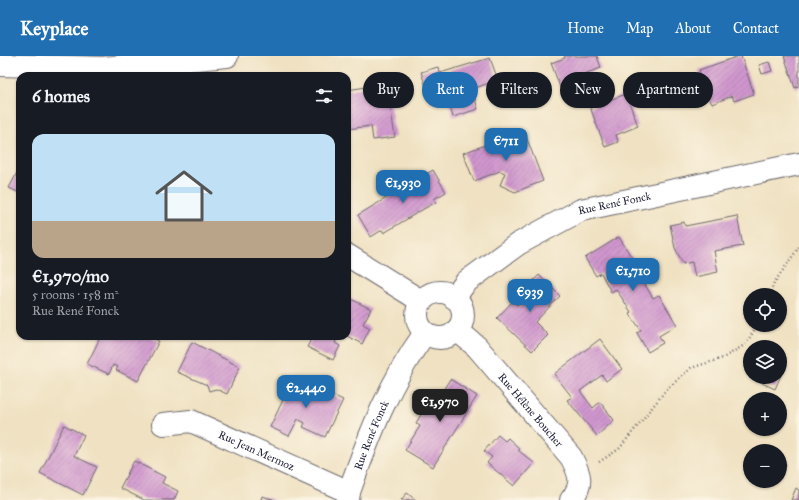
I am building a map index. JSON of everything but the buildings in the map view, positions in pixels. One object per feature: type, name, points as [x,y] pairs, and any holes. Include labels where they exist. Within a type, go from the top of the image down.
[{"type":"street","points":[[0,65],[103,68],[227,56]]},
{"type":"street","name":"Rue René Fonck","points":[[454,298],[466,282],[518,244],[581,210],[799,164]]},
{"type":"street","points":[[351,257],[422,301]]},
{"type":"street","points":[[441,292],[454,298],[460,305],[462,314],[461,322],[457,330],[450,336],[442,338],[433,337],[425,333],[419,324],[417,312],[422,301],[434,293],[441,292]]},
{"type":"street","name":"Rue Hélène Boucher","points":[[457,330],[486,358],[571,458],[580,474]]},
{"type":"street","name":"Rue René Fonck","points":[[348,496],[371,432],[407,358],[425,333]]},
{"type":"street","name":"Rue Jean Mermoz","points":[[163,424],[191,421],[348,496]]},
{"type":"street","points":[[572,500],[578,492],[580,474]]},
{"type":"path","points":[[772,288],[799,247]]},
{"type":"path","points":[[580,474],[620,449],[666,390],[691,368],[723,358],[746,344],[753,332]]}]
